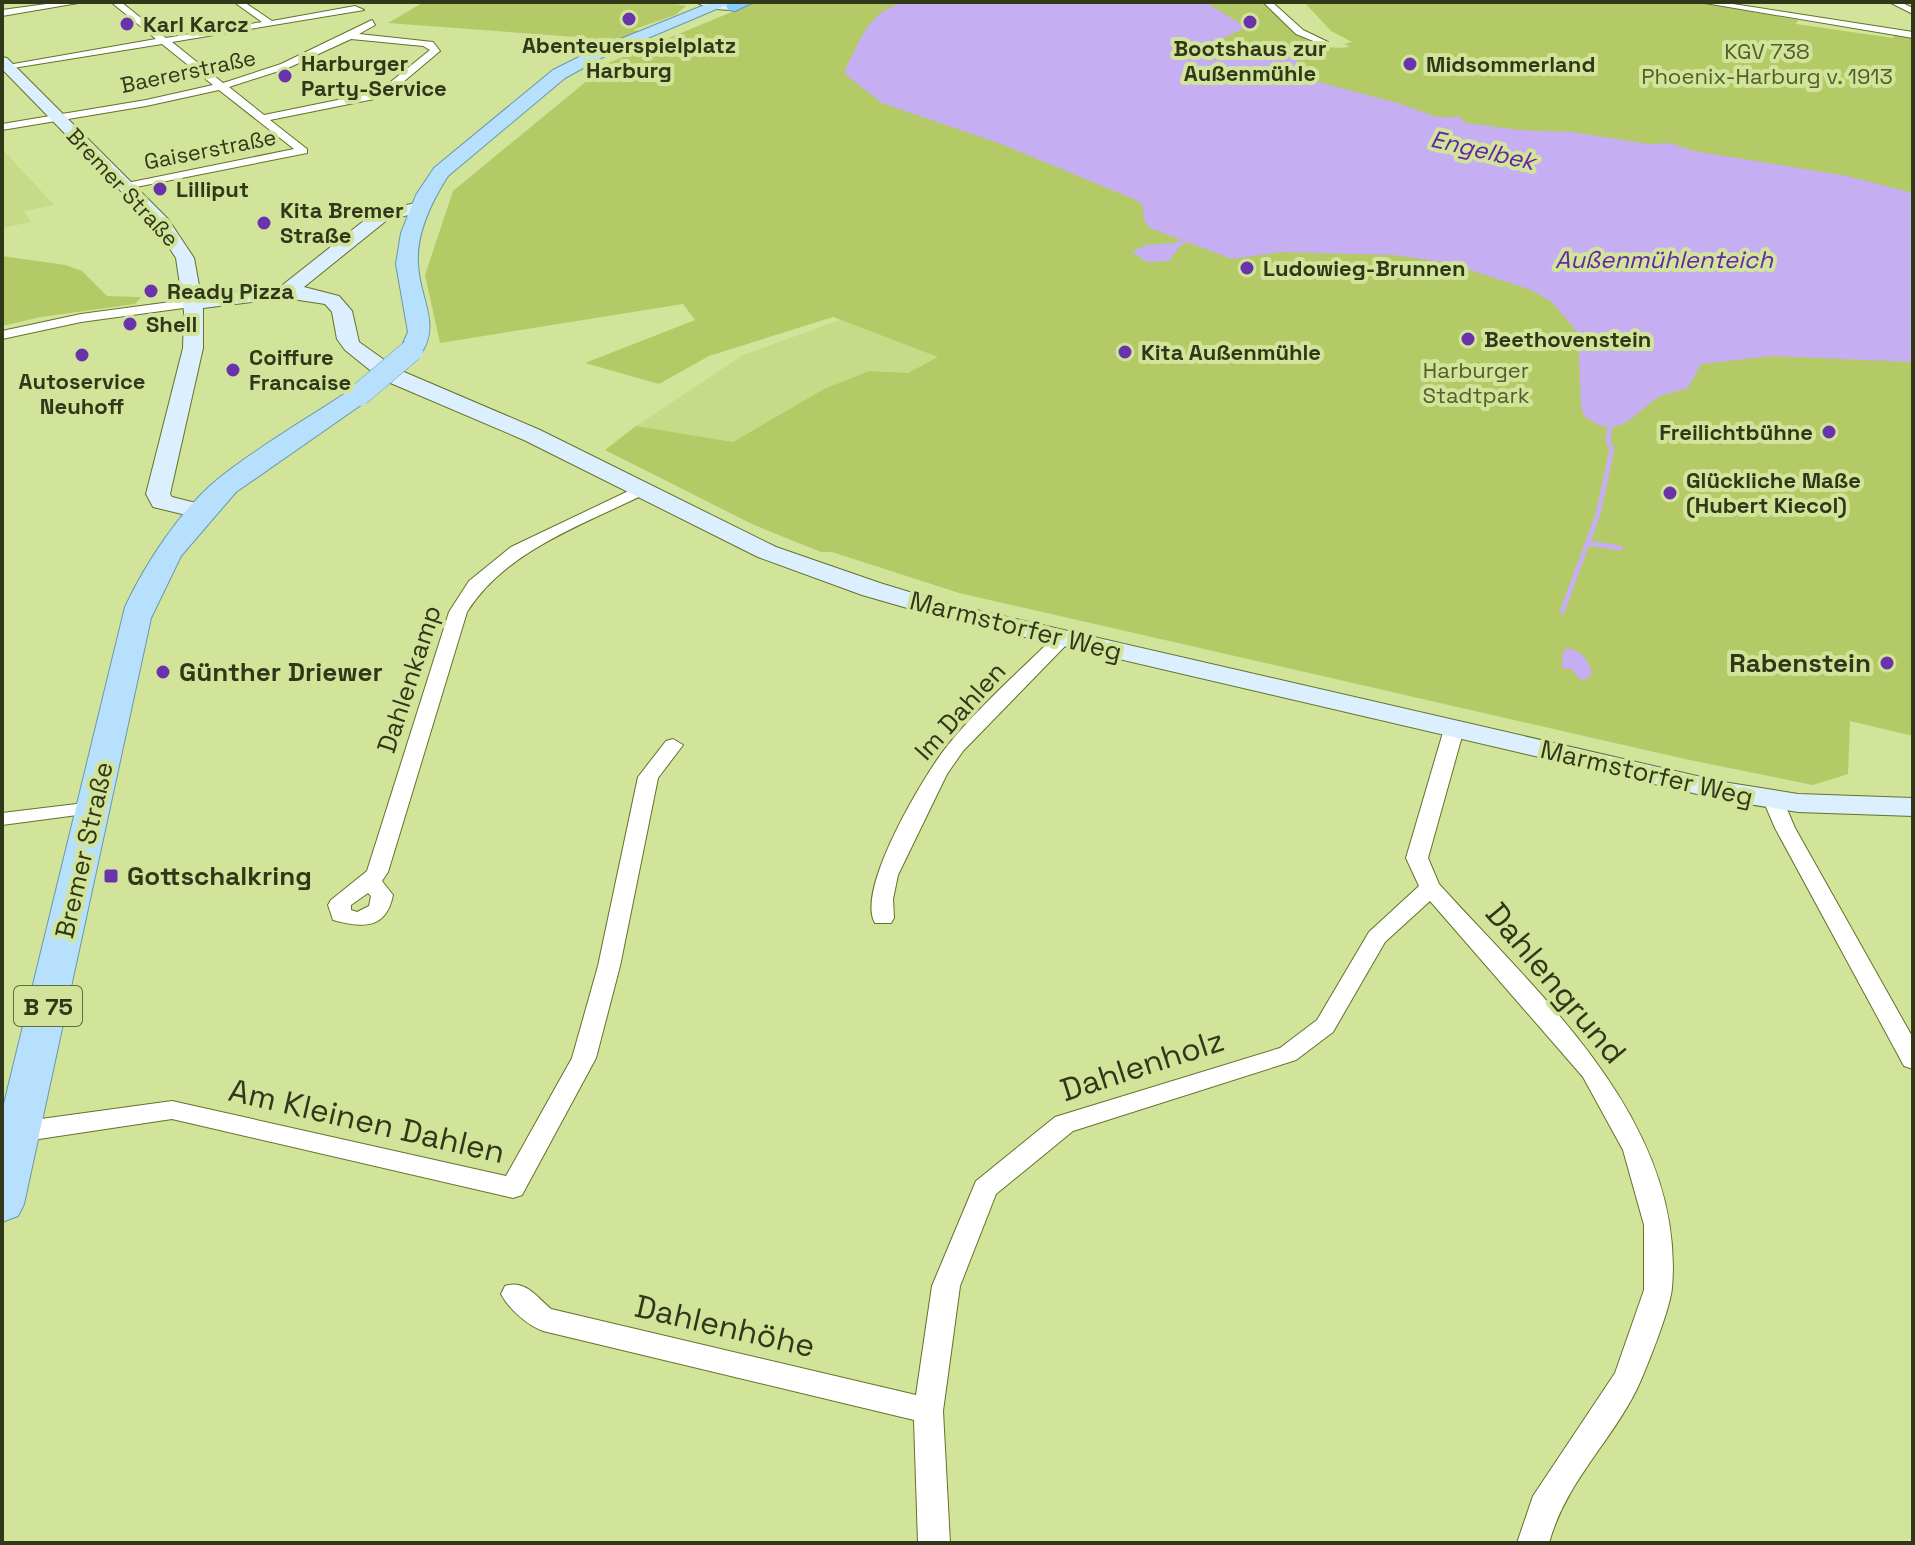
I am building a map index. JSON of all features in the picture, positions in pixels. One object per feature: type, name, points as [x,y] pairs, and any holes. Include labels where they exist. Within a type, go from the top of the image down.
[{"type":"main road","name":"B 75","points":[[211,504],[242,487],[300,444],[317,426],[412,350],[420,332],[407,264],[411,233],[420,207],[441,172],[542,89],[580,62],[725,3]]},
{"type":"main road","name":"Bremer Straße","points":[[2,1204],[136,618],[161,565],[211,504]]},
{"type":"street","points":[[2,13],[80,2]]},
{"type":"street","points":[[115,2],[262,118],[375,96],[386,91],[435,51],[433,45],[423,43],[352,36]]},
{"type":"street","points":[[238,2],[269,23]]},
{"type":"street","points":[[1267,2],[1311,39],[1323,42]]},
{"type":"street","points":[[1703,2],[1913,35]]},
{"type":"street","points":[[1893,2],[1913,11]]},
{"type":"street","points":[[4,63],[343,12]]},
{"type":"street","name":"Baererstraße","points":[[2,127],[224,88],[285,68],[372,23]]},
{"type":"street","name":"Bremer Straße","points":[[4,63],[162,223],[179,246],[187,267],[194,322],[189,370],[158,494],[162,502],[211,504]]},
{"type":"street","name":"Gaiserstraße","points":[[126,186],[303,151],[262,118]]},
{"type":"street","points":[[286,292],[381,216],[420,207]]},
{"type":"street","name":"Marmstorfer Weg","points":[[193,303],[286,292],[313,294],[336,302],[342,311],[347,339],[352,346],[389,374],[532,435],[740,540],[858,585],[935,608],[1773,800],[1840,806],[1913,807]]},
{"type":"street","points":[[2,335],[67,320],[193,303]]},
{"type":"street","name":"Dahlenkamp","points":[[371,883],[458,612],[475,585],[517,551],[641,490]]},
{"type":"street","name":"Im Dahlen","points":[[883,918],[882,899],[887,875],[937,773],[956,747],[1063,638]]},
{"type":"street","name":"Dahlengrund","points":[[1454,729],[1417,858],[1430,887],[1592,1071],[1636,1150],[1657,1225],[1658,1290],[1628,1378],[1544,1506],[1533,1543]]},
{"type":"street","name":"Am Kleinen Dahlen","points":[[19,1132],[172,1110],[513,1188],[584,1058],[609,966],[648,777],[673,745]]},
{"type":"street","points":[[1773,800],[1785,828],[1913,1060]]},
{"type":"street","points":[[2,819],[93,808]]},
{"type":"street","name":"Dahlenholz","points":[[934,1543],[928,1411],[946,1286],[985,1188],[1064,1124],[1288,1054],[1325,1026],[1377,937],[1419,901],[1430,887]]},
{"type":"street","name":"Dahlenhöhe","points":[[515,1294],[543,1319],[928,1411]]},
{"type":"shaded area","points":[[2,149],[54,205],[24,211],[31,222],[2,228]]},
{"type":"shaded area","points":[[840,320],[939,357],[908,373],[869,371],[824,389],[733,442],[636,426],[743,355]]},
{"type":"green space","points":[[424,2],[666,2],[686,6],[675,15],[632,30],[643,31],[596,50],[579,48],[589,38],[388,23]]},
{"type":"green space","name":"Harburger Stadtpark","points":[[756,2],[1263,2],[1302,37],[1336,48],[1350,47],[1344,44],[1352,42],[1331,31],[1304,2],[1696,2],[1798,20],[1796,24],[1893,38],[1896,34],[1913,36],[1913,736],[1850,721],[1848,774],[1813,785],[1685,759],[959,593],[832,552],[821,552],[754,525],[605,450],[636,426],[733,442],[824,389],[869,371],[908,373],[938,357],[833,317],[709,356],[659,384],[585,363],[695,320],[683,304],[440,343],[425,275],[453,191],[594,75],[584,73]]},
{"type":"green space","points":[[2,256],[65,265],[82,271],[107,296],[141,297],[135,304],[41,317],[2,326]]},
{"type":"water","name":"Außenmühlenteich","points":[[1205,2],[1246,27],[1224,38],[1222,41],[1226,45],[1288,48],[1306,74],[1315,81],[1437,117],[1460,117],[1466,123],[1520,130],[1572,132],[1649,144],[1670,143],[1694,151],[1847,176],[1913,193],[1913,362],[1773,356],[1701,364],[1688,388],[1657,398],[1624,424],[1606,427],[1584,416],[1581,407],[1578,333],[1552,302],[1529,289],[1448,263],[1394,255],[1280,252],[1232,259],[1150,228],[1144,220],[1143,206],[1136,200],[1001,144],[882,103],[846,75],[845,70],[866,29],[880,14],[902,3]]},
{"type":"water","points":[[1145,245],[1181,245],[1169,261],[1147,262],[1132,252]]},
{"type":"water","points":[[1568,648],[1577,651],[1586,660],[1592,673],[1587,679],[1580,680],[1571,669],[1562,668],[1563,651]]},
{"type":"waterway","points":[[1176,244],[1184,242]]},
{"type":"waterway","points":[[1562,612],[1598,514],[1612,449],[1608,441],[1610,426]]},
{"type":"waterway","points":[[1588,543],[1620,548]]},
{"type":"place","name":"Abenteuerspielplatz Harburg","points":[[629,19]]},
{"type":"place","name":"Bootshaus zur Außenmühle","points":[[1250,22]]},
{"type":"place","name":"Karl Karcz","points":[[127,24]]},
{"type":"place","name":"Midsommerland","points":[[1410,64]]},
{"type":"place","name":"Harburger Party-Service","points":[[285,76]]},
{"type":"place","name":"Lilliput","points":[[160,189]]},
{"type":"place","name":"Kita Bremer Straße","points":[[264,223]]},
{"type":"place","name":"Ludowieg-Brunnen","points":[[1247,268]]},
{"type":"place","name":"Ready Pizza","points":[[151,291]]},
{"type":"place","name":"Shell","points":[[130,324]]},
{"type":"place","name":"Beethovenstein","points":[[1468,339]]},
{"type":"place","name":"Kita Außenmühle","points":[[1125,352]]},
{"type":"place","name":"Autoservice Neuhoff","points":[[82,355]]},
{"type":"place","name":"Coiffure Francaise","points":[[233,370]]},
{"type":"place","name":"Freilichtbühne","points":[[1829,432]]},
{"type":"place","name":"Glückliche Maße (Hubert Kiecol)","points":[[1670,493]]},
{"type":"place","name":"Rabenstein","points":[[1887,663]]},
{"type":"place","name":"Günther Driewer","points":[[163,672]]},
{"type":"place","name":"Gottschalkring","points":[[111,876]]},
{"type":"park label","name":"KGV 738 Phoenix-Harburg v. 1913","points":[[1767,64]]},
{"type":"water label","name":"Engelbek","points":[[1483,150]]}]
